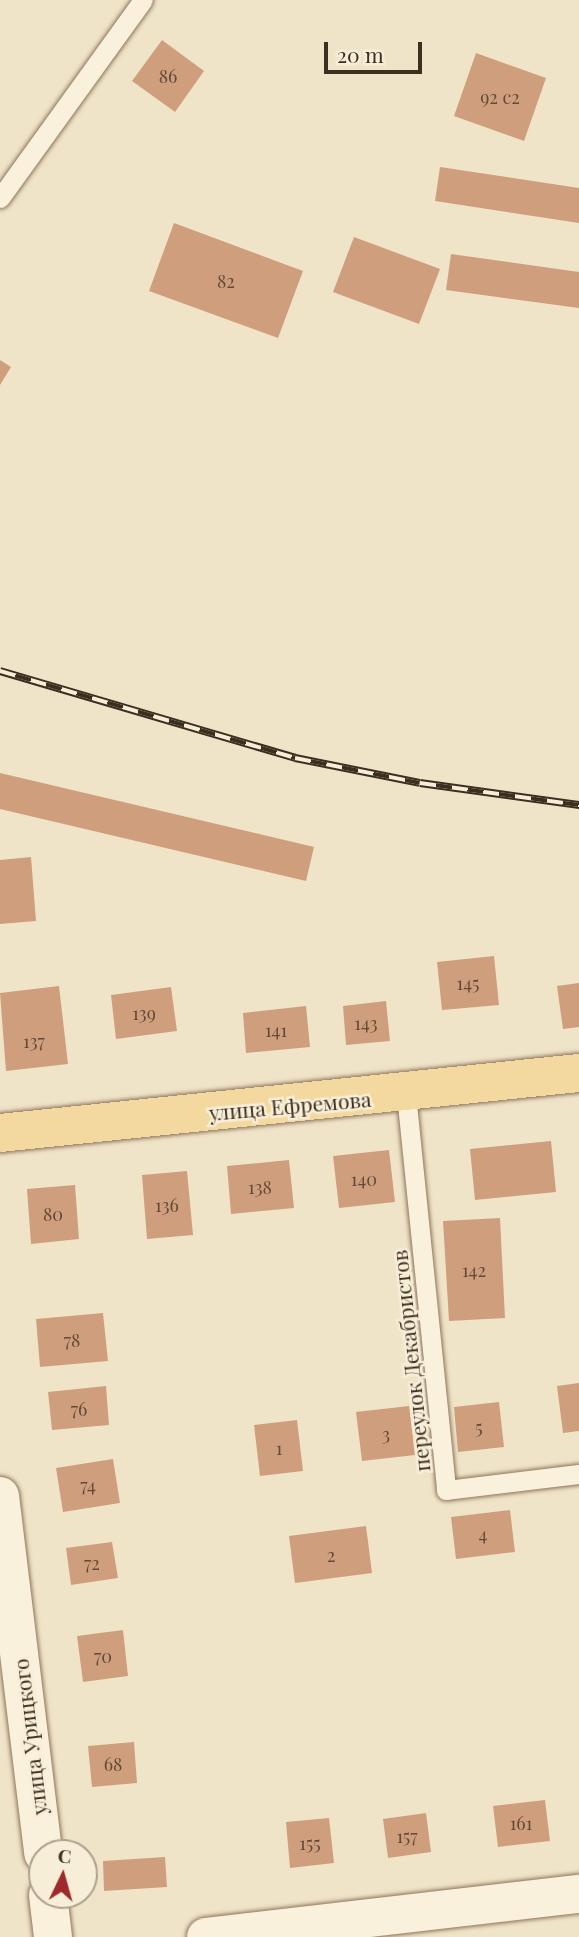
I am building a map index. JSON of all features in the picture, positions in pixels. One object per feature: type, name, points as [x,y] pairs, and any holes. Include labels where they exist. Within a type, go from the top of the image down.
[{"type":"main road","name":"улица Ефремова","points":[[0,1133],[406,1094],[579,1073]]},
{"type":"street","name":"улица Урицкого","points":[[0,1496],[41,1839]]},
{"type":"street","points":[[206,1937],[579,1894]]},
{"type":"street","points":[[50,1909],[53,1937]]},
{"type":"lane","points":[[0,198],[143,0]]},
{"type":"lane","name":"переулок Декабристов","points":[[406,1094],[446,1490],[579,1474]]},
{"type":"building","points":[[162,40],[204,71],[175,112],[132,81]]},
{"type":"building","points":[[476,53],[546,78],[524,141],[454,116]]},
{"type":"building","points":[[440,167],[579,188],[579,223],[435,201]]},
{"type":"building","points":[[174,223],[303,271],[278,338],[149,291]]},
{"type":"building","points":[[354,237],[440,269],[419,324],[333,292]]},
{"type":"building","points":[[451,254],[579,272],[579,308],[446,290]]},
{"type":"building","points":[[0,360],[11,367],[0,385]]},
{"type":"building","points":[[0,773],[314,847],[306,881],[0,809]]},
{"type":"building","points":[[31,857],[36,921],[0,924],[0,860]]},
{"type":"building","points":[[494,956],[499,1005],[442,1010],[437,962]]},
{"type":"building","points":[[579,983],[579,1027],[563,1029],[557,986]]},
{"type":"building","points":[[59,986],[68,1064],[6,1071],[0,993]]},
{"type":"building","points":[[171,987],[177,1031],[116,1039],[111,995]]},
{"type":"building","points":[[386,1001],[390,1041],[346,1045],[343,1006]]},
{"type":"building","points":[[306,1006],[310,1047],[246,1053],[243,1013]]},
{"type":"building","points":[[551,1141],[556,1192],[475,1200],[470,1149]]},
{"type":"building","points":[[389,1150],[395,1202],[339,1208],[333,1156]]},
{"type":"building","points":[[289,1160],[294,1208],[231,1214],[227,1166]]},
{"type":"building","points":[[187,1171],[193,1235],[147,1239],[142,1175]]},
{"type":"building","points":[[75,1185],[79,1239],[31,1244],[27,1189]]},
{"type":"building","points":[[500,1218],[505,1318],[449,1321],[443,1221]]},
{"type":"building","points":[[103,1313],[108,1361],[40,1367],[36,1319]]},
{"type":"building","points":[[579,1383],[579,1431],[563,1433],[557,1386]]},
{"type":"building","points":[[106,1386],[109,1425],[52,1430],[48,1392]]},
{"type":"building","points":[[499,1402],[504,1447],[458,1452],[454,1407]]},
{"type":"building","points":[[409,1406],[415,1455],[362,1461],[356,1412]]},
{"type":"building","points":[[297,1420],[303,1471],[260,1476],[254,1425]]},
{"type":"building","points":[[113,1459],[120,1503],[63,1512],[56,1468]]},
{"type":"building","points":[[510,1510],[515,1552],[456,1559],[451,1517]]},
{"type":"building","points":[[366,1526],[372,1573],[295,1583],[289,1536]]},
{"type":"building","points":[[112,1542],[118,1578],[71,1585],[66,1548]]},
{"type":"building","points":[[123,1630],[128,1676],[83,1682],[77,1636]]},
{"type":"building","points":[[134,1742],[137,1783],[92,1787],[88,1746]]},
{"type":"building","points":[[545,1800],[550,1841],[498,1847],[493,1806]]},
{"type":"building","points":[[426,1813],[431,1852],[388,1858],[383,1819]]},
{"type":"building","points":[[329,1818],[334,1863],[290,1868],[286,1822]]},
{"type":"building","points":[[165,1857],[167,1887],[104,1891],[103,1861]]},
{"type":"railway","points":[[0,671],[295,758],[420,783],[579,805]]}]
